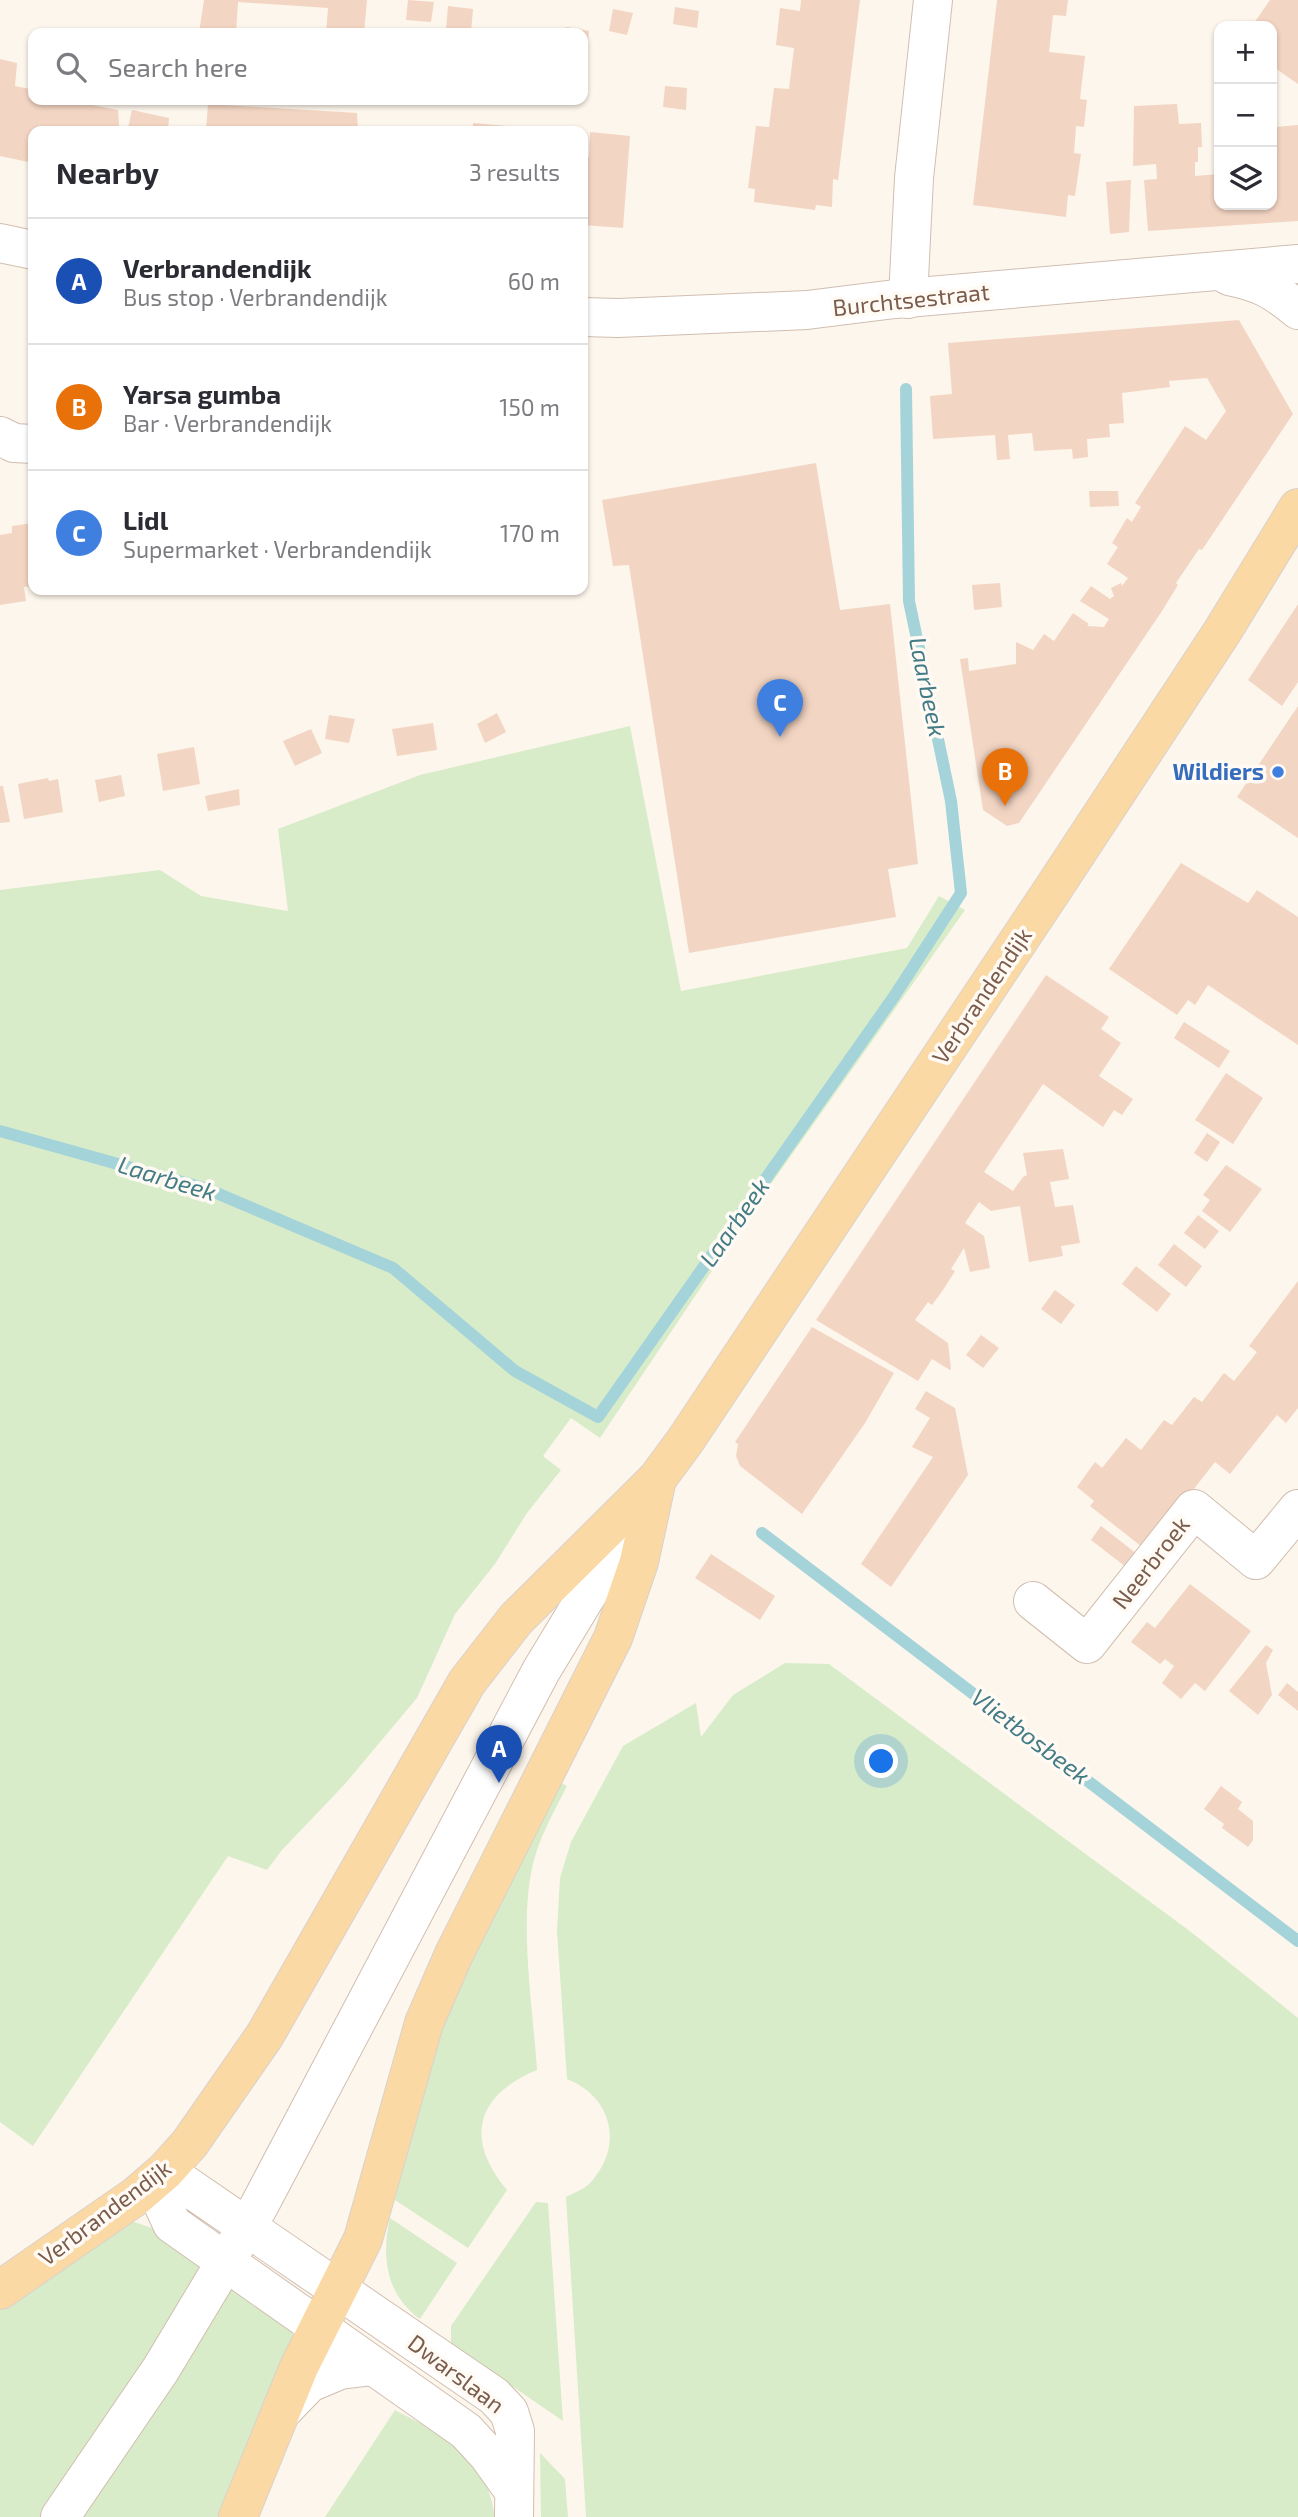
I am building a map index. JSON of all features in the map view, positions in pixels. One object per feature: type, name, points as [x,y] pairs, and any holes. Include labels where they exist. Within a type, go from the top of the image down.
[{"type":"main road","name":"Verbrandendijk","points":[[0,2290],[136,2196],[165,2171],[190,2143],[265,2035],[467,1682],[516,1619],[657,1479],[1053,889],[1222,632],[1298,508]]},
{"type":"main road","name":"Verbrandendijk","points":[[281,2412],[299,2367],[363,2239],[424,2023],[454,1954],[613,1638],[639,1562],[657,1479]]},
{"type":"main road","points":[[238,2517],[281,2412]]},
{"type":"street","points":[[908,299],[914,178],[933,0]]},
{"type":"street","points":[[0,243],[28,249]]},
{"type":"street","name":"Burchtsestraat","points":[[600,317],[807,310],[1298,264]]},
{"type":"street","name":"Burchtsestraat","points":[[1203,272],[1254,281],[1281,296],[1298,310]]},
{"type":"street","points":[[0,436],[14,443],[28,444]]},
{"type":"street","points":[[60,2517],[128,2419],[246,2227],[541,1671],[657,1479]]},
{"type":"street","name":"Neerbroek","points":[[1033,1601],[1087,1644],[1194,1509],[1256,1560],[1298,1508]]},
{"type":"street","points":[[165,2171],[338,2291]]},
{"type":"street","name":"Dwarslaan","points":[[165,2171],[162,2202],[172,2224],[466,2431],[488,2455],[513,2504]]},
{"type":"street","name":"Dwarslaan","points":[[338,2291],[494,2396],[509,2412],[515,2431],[513,2504]]},
{"type":"street","points":[[281,2412],[309,2383],[340,2370],[373,2367]]},
{"type":"green space","points":[[630,726],[681,991],[907,948],[939,896],[965,910],[754,1208],[600,1438],[571,1418],[543,1456],[561,1470],[527,1513],[495,1564],[455,1614],[417,1698],[344,1785],[282,1850],[267,1870],[228,1856],[33,2146],[0,2122],[0,890],[160,870],[201,896],[288,911],[278,829],[420,775]]},
{"type":"green space","points":[[785,1663],[829,1664],[1191,1932],[1298,2018],[1298,2517],[586,2517],[566,2197],[588,2185],[601,2169],[610,2139],[603,2110],[595,2098],[583,2087],[567,2079],[557,1931],[560,1878],[571,1842],[623,1746],[696,1703],[701,1737],[733,1695]]},
{"type":"green space","points":[[557,1781],[567,1786],[537,1850],[529,1884],[527,1909],[528,1964],[537,2070],[516,2080],[501,2092],[489,2106],[483,2120],[485,2153],[493,2171],[507,2190],[468,2248],[395,2200],[424,2073],[443,2015]]},
{"type":"green space","points":[[536,2202],[548,2203],[563,2421],[451,2344],[451,2326]]},
{"type":"green space","points":[[390,2218],[457,2263],[420,2319],[400,2298],[389,2274],[386,2246]]},
{"type":"green space","points":[[131,2221],[152,2228],[283,2319],[291,2329],[294,2340],[225,2517],[0,2517],[0,2307]]},
{"type":"green space","points":[[395,2410],[448,2439],[462,2450],[483,2477],[495,2517],[325,2517]]},
{"type":"green space","points":[[540,2453],[565,2479],[568,2517],[541,2517]]},
{"type":"building","points":[[204,0],[367,0],[364,28],[326,28],[328,8],[238,2],[236,28],[200,28]]},
{"type":"building","points":[[408,0],[434,2],[431,22],[406,20]]},
{"type":"building","points":[[801,0],[860,0],[838,180],[833,179],[832,207],[816,205],[815,210],[754,202],[755,189],[748,188],[756,126],[769,127],[774,88],[789,89],[794,48],[776,45],[780,8],[800,11]]},
{"type":"building","points":[[997,0],[1068,0],[1066,16],[1053,15],[1049,52],[1085,56],[1080,99],[1087,100],[1084,127],[1076,126],[1074,153],[1081,154],[1075,196],[1068,195],[1066,217],[973,205]]},
{"type":"building","points":[[1270,0],[1298,0],[1298,84],[1277,69],[1277,21],[1255,21]]},
{"type":"building","points":[[448,6],[473,9],[471,28],[446,28]]},
{"type":"building","points":[[675,7],[699,11],[697,28],[673,24]]},
{"type":"building","points":[[613,9],[633,13],[627,35],[609,31]]},
{"type":"building","points":[[0,59],[17,63],[15,86],[28,89],[28,105],[92,105],[118,110],[119,126],[28,126],[28,162],[0,156]]},
{"type":"building","points":[[665,86],[687,88],[686,110],[663,107]]},
{"type":"building","points":[[1177,104],[1179,124],[1201,123],[1202,147],[1198,147],[1195,176],[1214,174],[1214,210],[1277,210],[1277,127],[1298,125],[1298,221],[1148,231],[1144,180],[1157,179],[1156,164],[1133,166],[1134,106]]},
{"type":"building","points":[[208,105],[225,105],[357,113],[358,126],[206,126]]},
{"type":"building","points":[[132,110],[169,118],[168,126],[128,126]]},
{"type":"building","points":[[473,123],[506,126],[473,126]]},
{"type":"building","points":[[590,132],[630,136],[623,228],[588,225]]},
{"type":"building","points":[[1131,180],[1129,232],[1110,234],[1106,182]]},
{"type":"building","points":[[1239,320],[1293,414],[1202,550],[1199,549],[1176,583],[1178,585],[1162,611],[1019,823],[1007,826],[983,810],[960,659],[968,658],[969,671],[1016,664],[1016,642],[1033,650],[1044,634],[1054,641],[1073,613],[1089,624],[1087,626],[1104,627],[1109,619],[1080,601],[1091,586],[1110,599],[1114,596],[1111,588],[1121,583],[1122,586],[1128,578],[1107,564],[1118,547],[1112,543],[1127,518],[1132,522],[1141,507],[1135,503],[1185,426],[1206,440],[1226,411],[1207,378],[1169,381],[1170,387],[1122,393],[1124,423],[1109,424],[1110,437],[1087,439],[1088,457],[1073,459],[1072,449],[1034,451],[1032,433],[1008,435],[1010,459],[997,460],[995,435],[933,439],[930,396],[952,394],[948,343]]},
{"type":"building","points":[[816,463],[840,610],[890,604],[918,864],[888,869],[896,917],[689,953],[629,565],[613,566],[602,500]]},
{"type":"building","points":[[1089,491],[1118,491],[1119,506],[1090,507]]},
{"type":"building","points":[[28,524],[28,587],[24,587],[26,601],[0,605],[0,535],[12,533],[12,526]]},
{"type":"building","points":[[1000,583],[1002,607],[974,610],[972,585]]},
{"type":"building","points":[[1298,604],[1298,682],[1282,706],[1248,680]]},
{"type":"building","points":[[1298,706],[1298,838],[1237,797]]},
{"type":"building","points":[[497,713],[506,732],[485,743],[477,724]]},
{"type":"building","points":[[329,715],[355,719],[349,743],[325,739]]},
{"type":"building","points":[[433,723],[437,750],[397,756],[392,729]]},
{"type":"building","points":[[311,729],[322,753],[295,766],[283,741]]},
{"type":"building","points":[[194,747],[200,784],[163,791],[157,754]]},
{"type":"building","points":[[121,775],[125,796],[99,802],[95,780]]},
{"type":"building","points":[[48,778],[49,781],[58,779],[63,812],[24,819],[18,784]]},
{"type":"building","points":[[0,786],[3,786],[10,822],[0,823]]},
{"type":"building","points":[[239,789],[240,805],[208,811],[205,796]]},
{"type":"building","points":[[1181,863],[1248,903],[1257,890],[1298,917],[1298,1045],[1208,985],[1195,1005],[1188,1000],[1177,1015],[1109,969]]},
{"type":"building","points":[[1046,975],[1109,1017],[1101,1029],[1121,1043],[1099,1076],[1133,1099],[1122,1115],[1114,1110],[1103,1127],[1043,1084],[984,1172],[1013,1191],[1027,1175],[1023,1153],[1063,1149],[1069,1179],[1050,1182],[1055,1207],[1073,1205],[1080,1243],[1061,1246],[1063,1256],[1029,1262],[1020,1206],[991,1211],[979,1202],[965,1223],[984,1236],[990,1268],[970,1272],[964,1248],[951,1269],[955,1271],[943,1290],[932,1305],[928,1302],[915,1320],[948,1343],[951,1369],[932,1359],[918,1381],[816,1320]]},
{"type":"building","points":[[1184,1022],[1230,1051],[1219,1068],[1174,1038]]},
{"type":"building","points":[[1226,1073],[1263,1098],[1233,1144],[1195,1120]]},
{"type":"building","points":[[1207,1133],[1220,1142],[1207,1162],[1194,1153]]},
{"type":"building","points":[[1226,1165],[1262,1189],[1230,1232],[1202,1211],[1210,1200],[1203,1195]]},
{"type":"building","points":[[1198,1215],[1219,1231],[1205,1249],[1184,1233]]},
{"type":"building","points":[[1174,1244],[1202,1266],[1186,1287],[1158,1265]]},
{"type":"building","points":[[1136,1266],[1171,1294],[1157,1312],[1122,1284]]},
{"type":"building","points":[[1298,1281],[1298,1408],[1286,1423],[1277,1415],[1230,1474],[1215,1462],[1146,1550],[1090,1506],[1094,1501],[1077,1487],[1095,1462],[1102,1468],[1126,1438],[1141,1450],[1164,1420],[1172,1425],[1194,1397],[1202,1402],[1224,1373],[1234,1381],[1257,1352],[1249,1346]]},
{"type":"building","points":[[1055,1290],[1075,1305],[1061,1324],[1041,1309]]},
{"type":"building","points":[[812,1327],[894,1373],[865,1423],[802,1514],[740,1466],[736,1456],[738,1444],[735,1442]]},
{"type":"building","points":[[981,1335],[999,1348],[983,1368],[966,1355]]},
{"type":"building","points":[[926,1391],[955,1408],[968,1475],[891,1587],[861,1564],[933,1457],[912,1447],[930,1418],[915,1409]]},
{"type":"building","points":[[1101,1526],[1137,1554],[1126,1567],[1091,1540]]},
{"type":"building","points":[[711,1554],[775,1596],[760,1620],[695,1578]]},
{"type":"building","points":[[1190,1584],[1251,1631],[1205,1691],[1195,1683],[1181,1699],[1162,1683],[1174,1666],[1165,1659],[1160,1664],[1131,1642],[1147,1622],[1155,1628]]},
{"type":"building","points":[[1266,1645],[1273,1650],[1266,1663],[1272,1695],[1258,1715],[1229,1691]]},
{"type":"building","points":[[1287,1683],[1298,1692],[1298,1711],[1278,1695]]},
{"type":"building","points":[[1221,1786],[1242,1802],[1238,1809],[1253,1821],[1253,1840],[1248,1847],[1222,1828],[1224,1824],[1204,1809]]},
{"type":"waterway","name":"Laarbeek","points":[[0,1131],[207,1189],[393,1268],[515,1371],[598,1417],[895,995],[961,893],[951,801],[909,601],[906,389]]},
{"type":"waterway","name":"Vlietbosbeek","points":[[762,1533],[1298,1941]]},
{"type":"place","name":"Lidl","points":[[780,737]]},
{"type":"place","name":"Wildiers","points":[[1278,772]]},
{"type":"place","name":"Yarsa gumba","points":[[1005,806]]},
{"type":"place","name":"Verbrandendijk","points":[[499,1783]]}]
